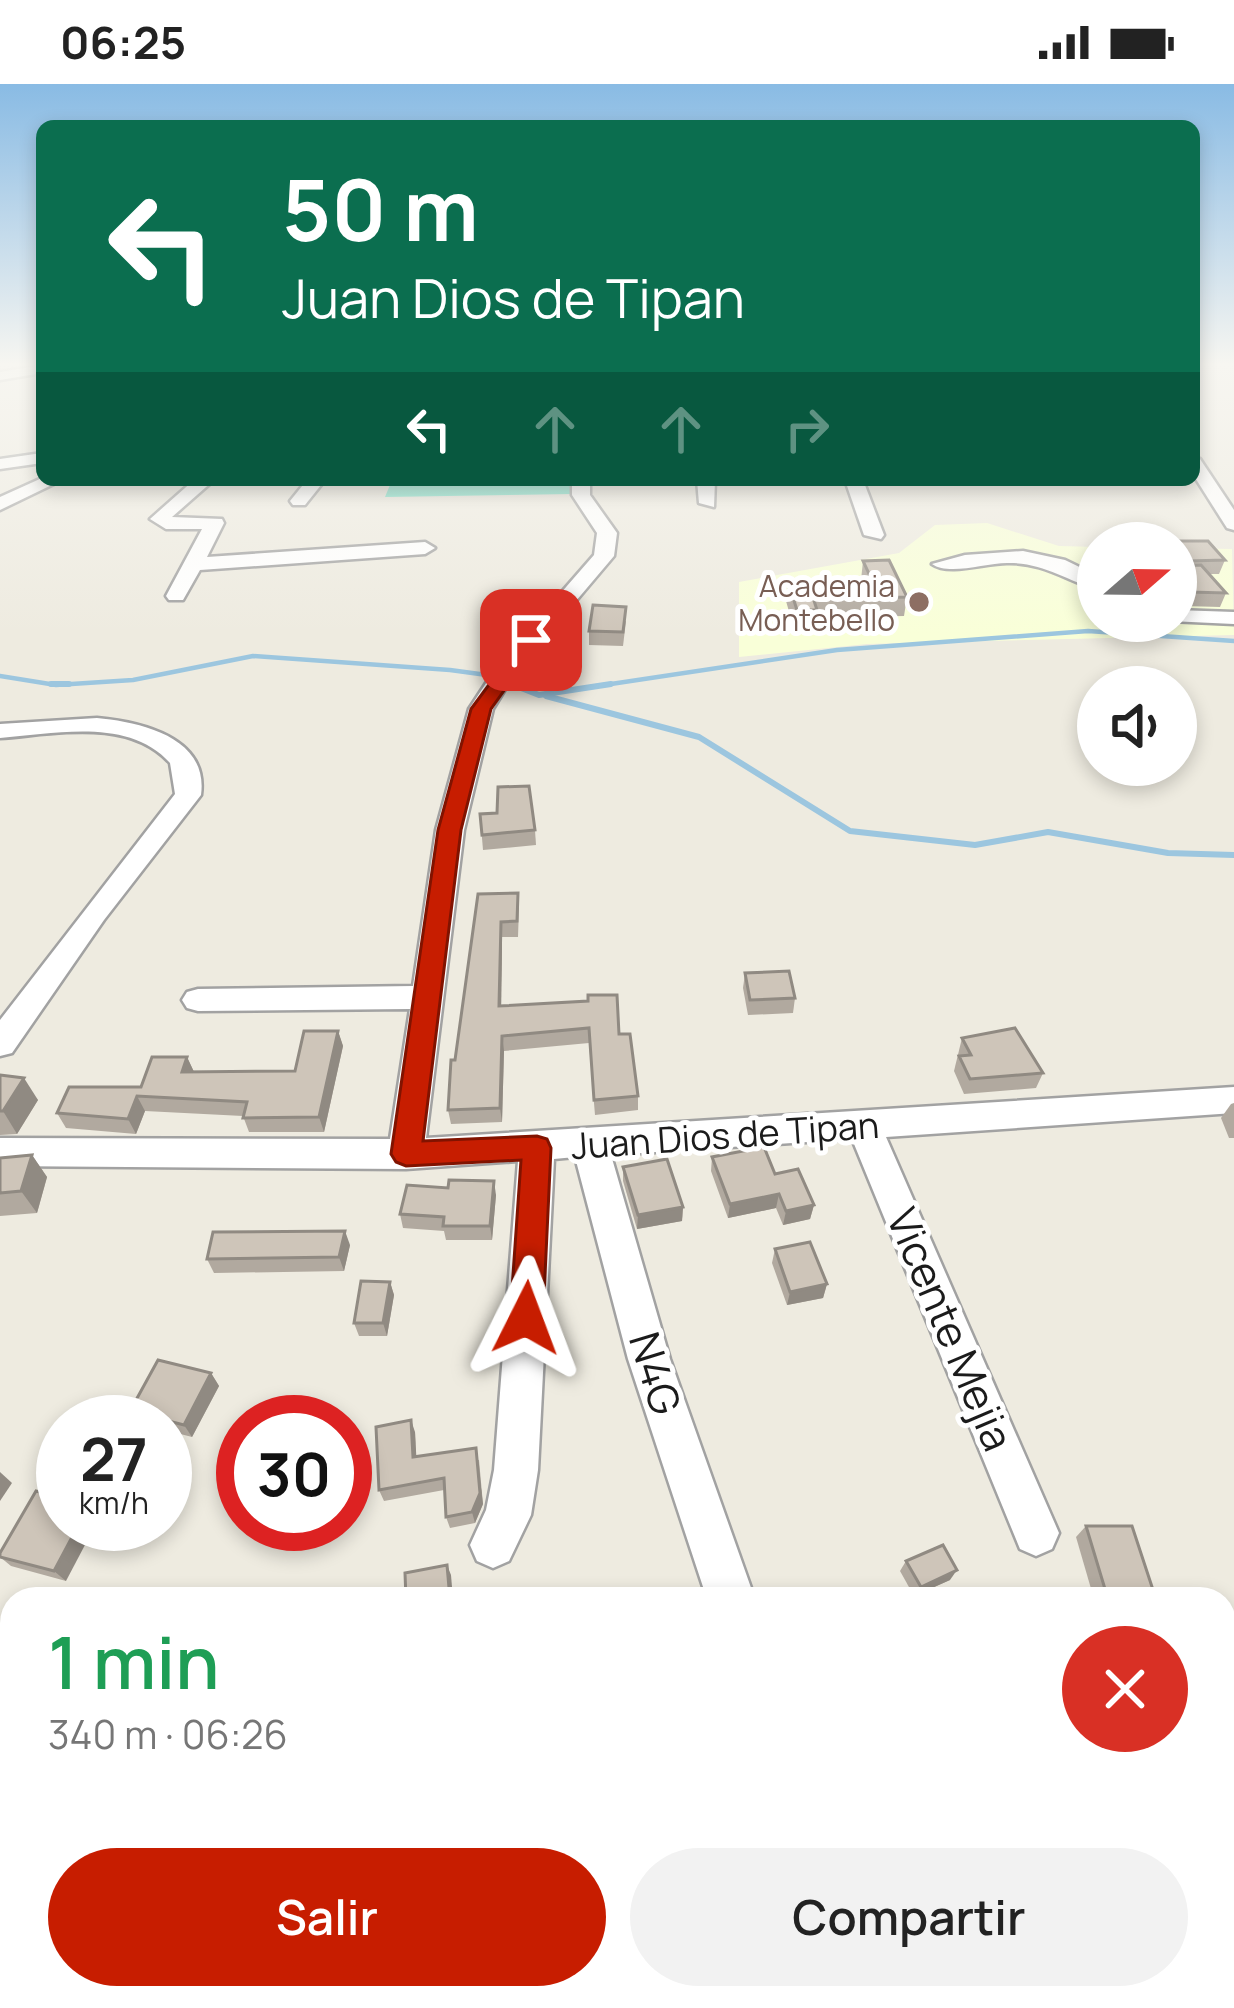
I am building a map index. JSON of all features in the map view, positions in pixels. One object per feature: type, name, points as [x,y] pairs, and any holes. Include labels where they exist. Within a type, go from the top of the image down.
[{"type":"street","points":[[0,464],[36,459]]},
{"type":"street","points":[[1201,462],[1234,524]]},
{"type":"street","points":[[0,504],[40,486]]},
{"type":"street","points":[[176,596],[214,523],[159,519],[199,486]]},
{"type":"street","points":[[299,501],[311,486]]},
{"type":"street","points":[[406,1154],[450,830],[481,709],[506,670],[604,556],[607,533],[581,495],[581,486]]},
{"type":"street","points":[[707,486],[708,502]]},
{"type":"street","points":[[856,486],[874,535]]},
{"type":"street","points":[[194,564],[425,548]]},
{"type":"street","points":[[943,564],[1031,555],[1077,571]]},
{"type":"street","points":[[1197,617],[1234,618]]},
{"type":"street","points":[[0,731],[101,726],[139,731],[175,751],[190,785],[188,795],[94,913],[0,1044]]},
{"type":"street","points":[[198,1000],[430,997]]},
{"type":"street","name":"Juan Dios de Tipan","points":[[0,1152],[406,1154],[1234,1100]]},
{"type":"street","name":"Vicente Mejia","points":[[864,1126],[1036,1533]]},
{"type":"street","name":"N4G","points":[[590,1145],[649,1359],[727,1587]]},
{"type":"street","points":[[493,1545],[508,1515],[516,1470],[537,1148]]},
{"type":"shaded area","name":"Academia Montebello","points":[[987,523],[1059,546],[1077,546],[1077,639],[867,644],[739,657],[739,582],[899,553],[935,525]]},
{"type":"shaded area","name":"Academia Montebello","points":[[1197,548],[1232,549],[1234,635],[1197,636]]},
{"type":"green space","points":[[390,486],[572,486],[572,494],[385,497]]},
{"type":"building","points":[[1197,541],[1208,541],[1225,560],[1197,561]]},
{"type":"building","points":[[889,560],[907,597],[814,599],[809,585],[817,610],[797,610],[788,582],[872,580],[863,561]]},
{"type":"building","points":[[1197,565],[1201,565],[1226,593],[1197,592]]},
{"type":"building","points":[[593,605],[626,607],[623,632],[589,631]]},
{"type":"building","points":[[529,786],[535,830],[482,835],[480,814],[497,813],[498,787]]},
{"type":"building","points":[[518,893],[517,921],[501,922],[499,1006],[617,995],[619,1034],[630,1034],[638,1096],[594,1100],[589,1028],[502,1036],[500,1108],[448,1110],[451,1060],[455,1060],[478,894]]},
{"type":"building","points":[[789,971],[795,998],[750,1000],[745,973]]},
{"type":"building","points":[[1015,1028],[1043,1073],[970,1079],[959,1056],[971,1055],[962,1038]]},
{"type":"building","points":[[304,1031],[338,1031],[319,1117],[243,1118],[247,1102],[137,1096],[128,1119],[57,1113],[69,1087],[141,1087],[152,1057],[187,1057],[182,1072],[295,1071]]},
{"type":"building","points":[[0,1075],[24,1078],[3,1111],[0,1111]]},
{"type":"building","points":[[764,1147],[775,1174],[798,1169],[814,1205],[786,1211],[779,1194],[730,1204],[712,1157]]},
{"type":"building","points":[[32,1155],[21,1191],[0,1193],[0,1158]]},
{"type":"building","points":[[667,1159],[683,1207],[638,1215],[623,1167]]},
{"type":"building","points":[[449,1180],[494,1181],[490,1226],[443,1226],[444,1217],[400,1214],[407,1185],[448,1188]]},
{"type":"building","points":[[345,1231],[339,1257],[207,1259],[213,1232]]},
{"type":"building","points":[[810,1242],[827,1284],[790,1292],[775,1249]]},
{"type":"building","points":[[361,1281],[390,1282],[383,1323],[354,1323]]},
{"type":"building","points":[[158,1360],[211,1373],[192,1410],[192,1395],[139,1395]]},
{"type":"building","points":[[411,1420],[413,1457],[476,1448],[480,1493],[472,1512],[446,1517],[444,1478],[379,1490],[376,1427]]},
{"type":"building","points":[[36,1491],[36,1551],[65,1551],[54,1571],[0,1557]]},
{"type":"building","points":[[1086,1526],[1132,1526],[1152,1587],[1104,1587]]},
{"type":"building","points":[[943,1545],[957,1570],[921,1587],[906,1561]]},
{"type":"building","points":[[447,1565],[449,1587],[406,1587],[405,1573]]},
{"type":"waterway","points":[[591,687],[837,650],[1088,631],[1234,641]]},
{"type":"waterway","points":[[0,676],[56,685],[133,680],[253,656],[450,670],[511,684]]},
{"type":"waterway","points":[[51,684],[69,684]]},
{"type":"waterway","points":[[511,684],[519,687]]},
{"type":"waterway","points":[[511,684],[539,695],[611,684]]},
{"type":"waterway","points":[[546,696],[699,737],[850,831],[975,845],[1048,832],[1168,853],[1234,855]]},
{"type":"place","name":"Academia Montebello","points":[[919,602]]},
{"type":"route","points":[[526,1318],[537,1148],[406,1154],[450,830],[481,709],[531,640]]}]
